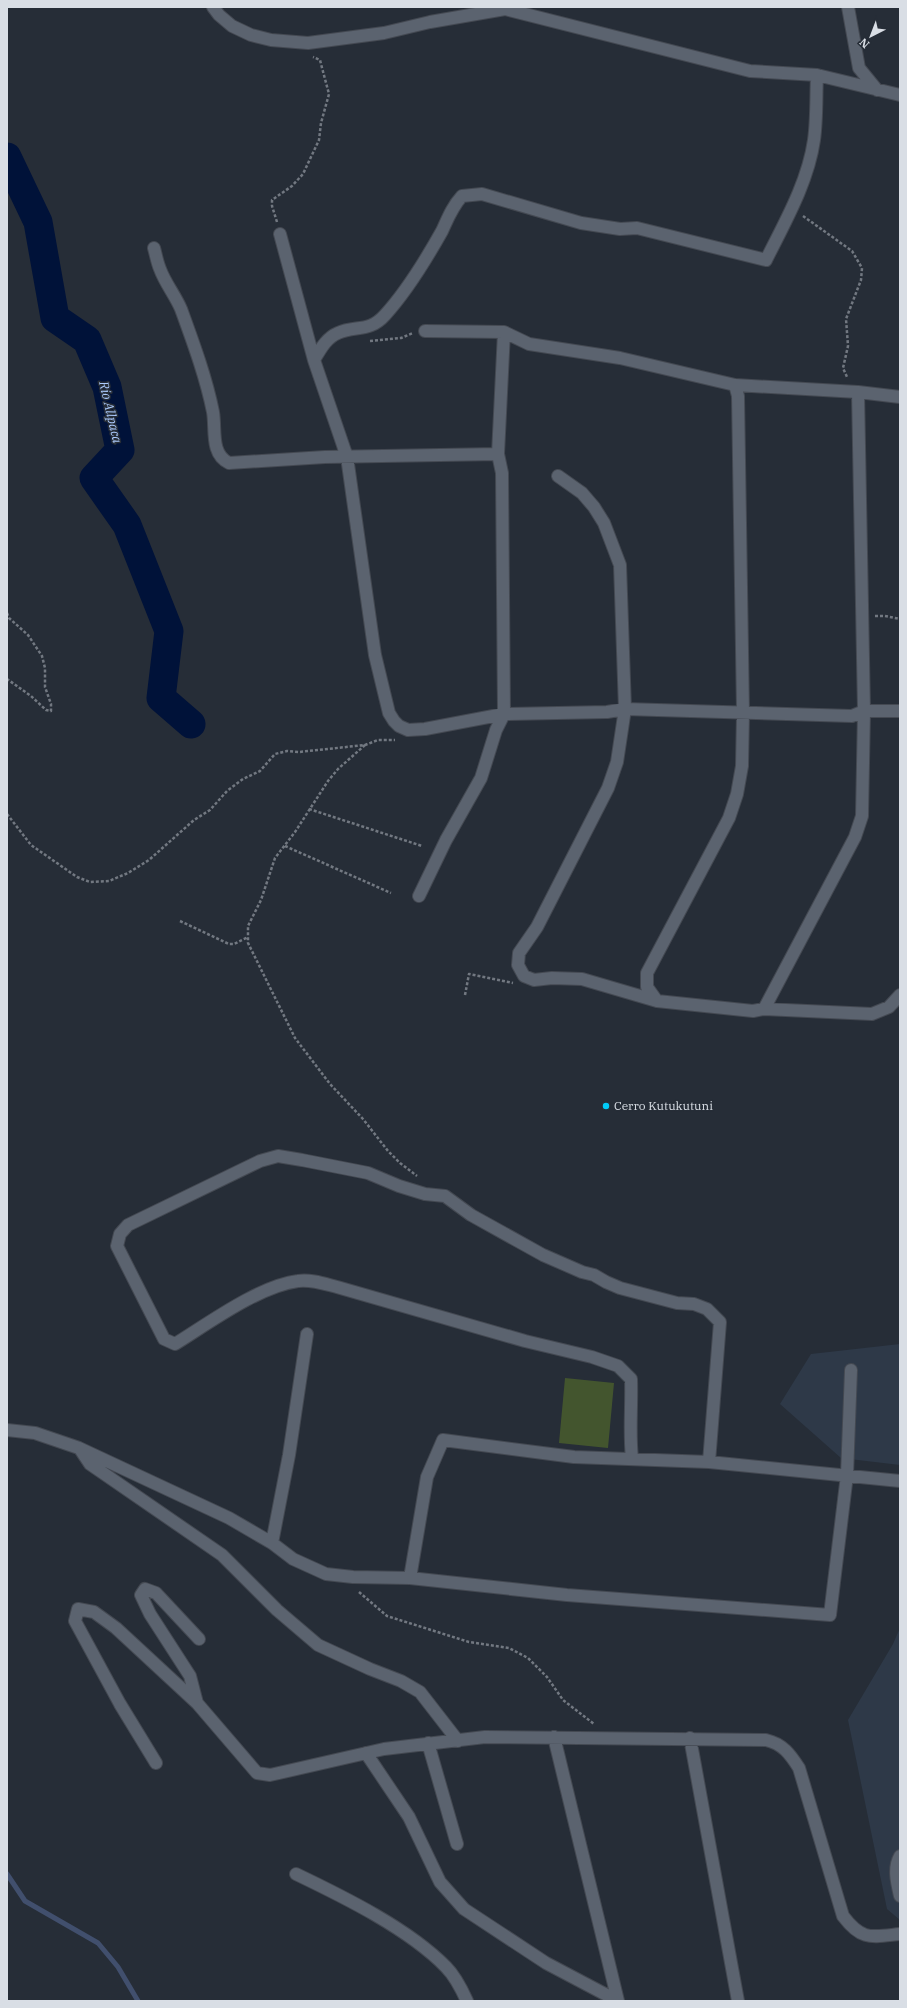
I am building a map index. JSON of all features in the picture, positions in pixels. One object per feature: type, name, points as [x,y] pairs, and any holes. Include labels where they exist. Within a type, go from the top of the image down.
[{"type":"street","points":[[213,7],[218,14],[232,26],[251,35],[271,40],[308,43],[384,33],[430,22],[505,8],[750,71],[817,75],[900,95]]},
{"type":"street","points":[[848,7],[859,68],[877,90]]},
{"type":"street","points":[[314,360],[325,342],[338,332],[368,327],[384,316],[442,231],[452,206],[462,196],[482,194],[582,223],[620,229],[637,228],[766,260],[790,211],[808,166],[814,139],[817,75]]},
{"type":"street","points":[[280,234],[314,360],[347,457],[375,655],[388,712],[399,726],[408,730],[425,729],[504,714],[608,712],[625,709],[852,716],[864,711],[900,711]]},
{"type":"street","points":[[154,248],[160,269],[174,292],[181,310],[202,375],[213,412],[217,452],[222,460],[229,464],[324,456],[347,457],[498,454]]},
{"type":"street","points":[[425,331],[504,332],[529,344],[620,358],[735,385],[858,392],[900,397]]},
{"type":"street","points":[[419,896],[446,840],[481,778],[496,730],[504,714],[502,473],[498,454],[504,332]]},
{"type":"street","points":[[657,1001],[647,987],[647,973],[729,818],[737,794],[742,766],[743,713],[738,396],[735,385]]},
{"type":"street","points":[[764,1009],[855,837],[862,816],[864,711],[858,392]]},
{"type":"street","points":[[558,476],[582,493],[594,507],[604,523],[620,565],[625,709],[617,762],[608,788],[537,927],[519,953],[518,965],[524,976],[534,980],[552,978],[582,980],[657,1001],[754,1011],[764,1009],[872,1014],[889,1006],[900,995]]},
{"type":"street","points":[[632,1458],[630,1433],[632,1416],[631,1379],[618,1366],[592,1356],[525,1341],[317,1282],[298,1281],[261,1292],[175,1344],[170,1343],[164,1339],[117,1246],[120,1234],[128,1224],[260,1161],[278,1156],[368,1173],[399,1186],[425,1194],[445,1196],[472,1215],[543,1255],[582,1272],[594,1275],[620,1288],[677,1303],[694,1304],[707,1310],[720,1322],[709,1462]]},
{"type":"street","points":[[272,1543],[289,1455],[307,1334]]},
{"type":"street","points":[[7,1430],[35,1433],[79,1448],[229,1518],[272,1543],[293,1559],[326,1574],[353,1577],[410,1578],[567,1595],[830,1615],[847,1475],[851,1370]]},
{"type":"street","points":[[410,1578],[427,1477],[443,1440],[574,1457],[709,1462],[900,1481]]},
{"type":"street","points":[[79,1448],[90,1464],[222,1555],[277,1610],[318,1645],[370,1669],[401,1681],[420,1692],[458,1741]]},
{"type":"street","points":[[197,1703],[190,1676],[150,1614],[141,1595],[145,1589],[156,1593],[199,1639]]},
{"type":"street","points":[[156,1763],[120,1704],[75,1621],[78,1609],[94,1612],[116,1628],[197,1703],[249,1766],[257,1773],[270,1775],[366,1753],[428,1743],[485,1737],[690,1738],[766,1740],[775,1742],[784,1748],[799,1768],[842,1916],[854,1930],[864,1935],[900,1934]]},
{"type":"street","points":[[554,1737],[618,2001]]},
{"type":"street","points":[[690,1738],[738,2001]]},
{"type":"street","points":[[428,1743],[457,1844]]},
{"type":"street","points":[[366,1753],[409,1817],[440,1882],[464,1909],[546,1963],[618,2001]]},
{"type":"street","points":[[900,1856],[896,1866],[900,1896]]},
{"type":"street","points":[[296,1874],[340,1895],[414,1940],[447,1968],[467,2001]]},
{"type":"path","points":[[280,234],[272,206],[272,200],[292,186],[302,174],[319,140],[321,123],[329,94],[320,60],[310,54],[308,43]]},
{"type":"path","points":[[790,211],[814,223],[837,239],[852,251],[861,264],[862,268],[860,280],[846,319],[848,346],[843,368],[845,375],[858,392]]},
{"type":"path","points":[[7,613],[9,618],[28,635],[42,656],[45,668],[45,687],[51,704],[51,711],[46,710],[31,696],[7,679]]},
{"type":"path","points":[[862,617],[882,615],[900,619]]},
{"type":"path","points":[[7,814],[31,845],[77,877],[90,882],[109,881],[128,873],[149,860],[194,820],[210,810],[227,791],[244,779],[260,771],[275,754],[287,751],[299,752],[365,745],[378,740],[398,740],[405,737],[408,730]]},
{"type":"path","points":[[365,745],[338,769],[309,809],[285,846],[275,858],[270,868],[261,900],[248,926],[248,937],[252,954],[278,1001],[295,1038],[330,1084],[363,1119],[388,1150],[421,1180]]},
{"type":"path","points":[[309,809],[422,846]]},
{"type":"path","points":[[285,846],[391,893]]},
{"type":"path","points":[[180,921],[229,944],[234,944],[248,937]]},
{"type":"path","points":[[465,995],[469,974],[506,983],[519,983],[534,980]]},
{"type":"path","points":[[353,1577],[357,1589],[387,1616],[469,1642],[509,1648],[528,1658],[547,1677],[563,1700],[609,1738]]},
{"type":"shaded area","points":[[900,1344],[900,1465],[841,1458],[780,1404],[811,1354]]},
{"type":"shaded area","points":[[900,1628],[900,1920],[887,1909],[848,1720],[893,1644]]},
{"type":"green space","points":[[565,1378],[614,1383],[608,1448],[559,1443]]},
{"type":"waterway","name":"Río Allpaca","points":[[7,157],[38,222],[55,318],[87,340],[107,387],[120,450],[94,478],[127,525],[169,631],[161,698],[191,724]]},
{"type":"waterway","points":[[7,1874],[25,1901],[98,1943],[118,1967],[138,2001]]},
{"type":"place","name":"Cerro Kutukutuni","points":[[606,1106]]}]
